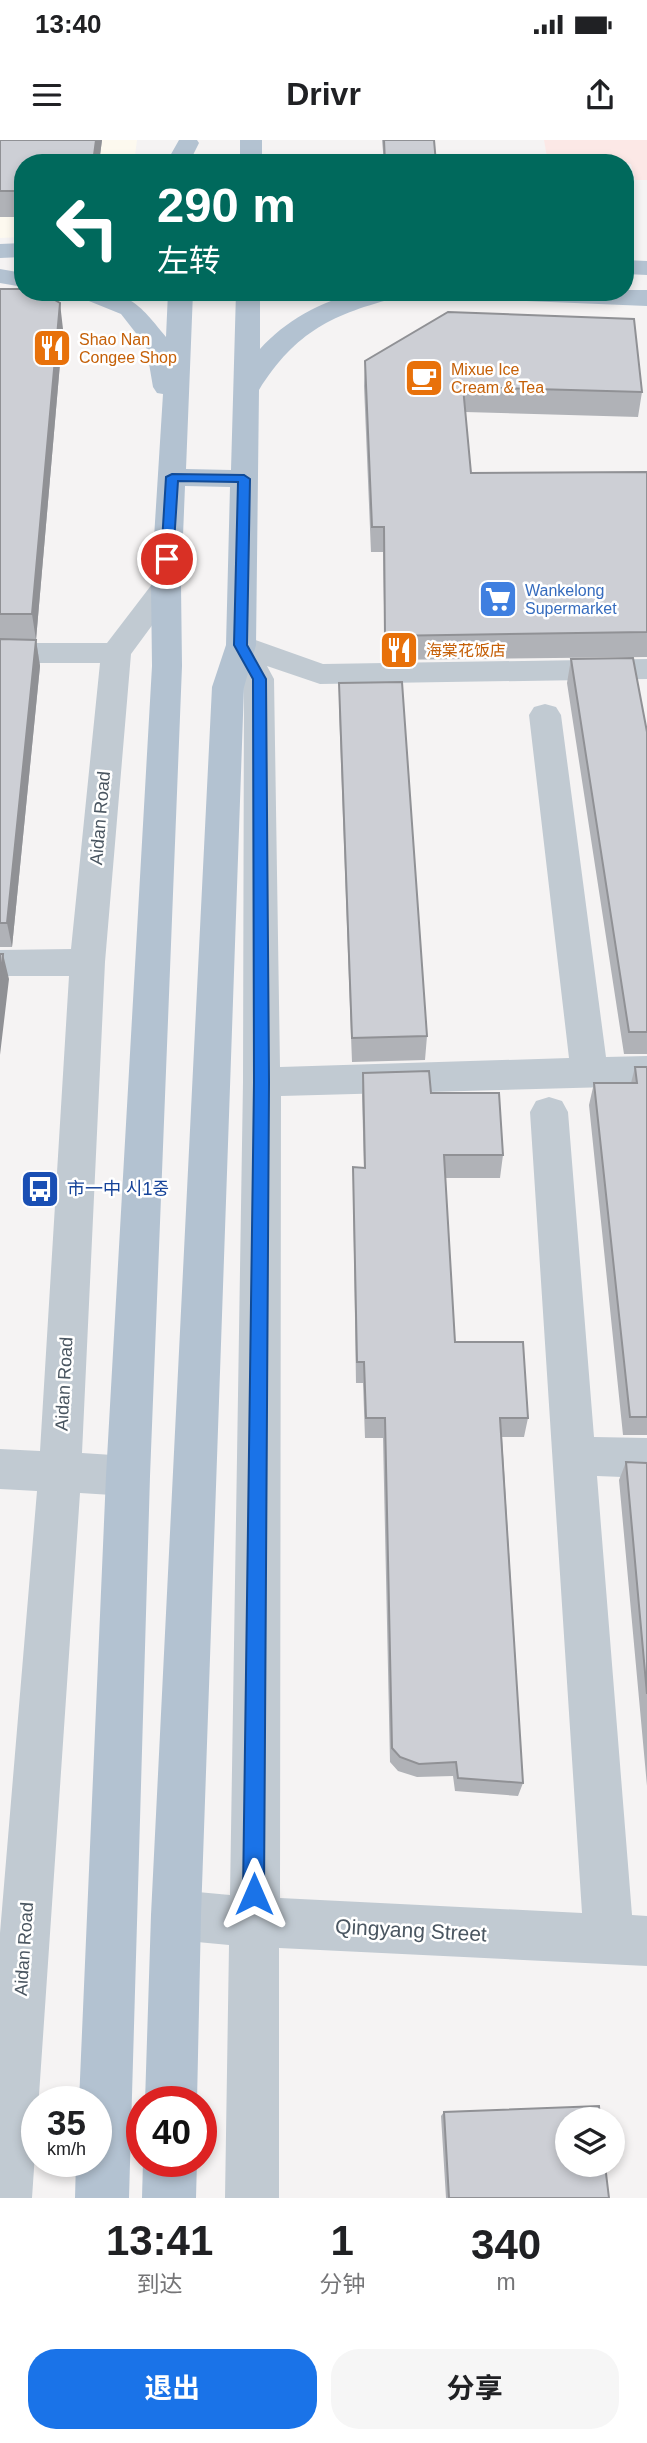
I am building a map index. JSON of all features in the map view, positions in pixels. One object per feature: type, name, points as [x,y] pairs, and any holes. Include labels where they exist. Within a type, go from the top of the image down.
[{"type":"main road","points":[[110,301],[130,309],[159,345],[175,443]]},
{"type":"main road","points":[[102,2198],[128,1476],[167,666],[166,586],[181,301]]},
{"type":"main road","points":[[171,2086],[176,1915],[228,687],[241,645],[248,301]]},
{"type":"main road","points":[[246,390],[273,349],[296,331],[356,301]]},
{"type":"main road","points":[[172,477],[244,479]]},
{"type":"main road","points":[[169,2198],[170,2177]]},
{"type":"street","points":[[0,653],[116,653],[166,586]]},
{"type":"street","points":[[241,645],[320,674],[647,669]]},
{"type":"street","points":[[241,645],[259,679],[262,1082],[252,2198]]},
{"type":"street","name":"Aidan Road","points":[[5,2198],[60,1473],[87,962],[116,653]]},
{"type":"street","points":[[545,715],[589,1072]]},
{"type":"street","points":[[0,963],[87,962]]},
{"type":"street","points":[[262,1082],[647,1071]]},
{"type":"street","points":[[549,1112],[574,1456],[628,1941]]},
{"type":"street","points":[[574,1456],[647,1458]]},
{"type":"street","points":[[0,1469],[128,1476]]},
{"type":"street","name":"Qingyang Street","points":[[176,1915],[253,1922],[628,1941]]},
{"type":"shaded area","points":[[0,140],[137,140],[135,154],[14,154],[14,237],[0,238]]},
{"type":"shaded area","points":[[544,140],[647,140],[647,180],[635,180],[634,154],[546,154]]},
{"type":"building","points":[[0,140],[96,140],[94,154],[14,154],[14,191],[0,191]]},
{"type":"building","points":[[384,140],[434,140],[435,154],[385,154]]},
{"type":"building","points":[[0,289],[14,289],[14,301],[60,303],[32,614],[0,614]]},
{"type":"building","points":[[448,312],[634,319],[642,392],[463,387],[471,473],[647,472],[647,632],[385,636],[384,527],[372,527],[365,361]]},
{"type":"building","points":[[0,639],[36,640],[7,923],[0,923]]},
{"type":"building","points":[[633,658],[647,732],[647,1032],[629,1032],[571,659]]},
{"type":"building","points":[[402,682],[427,1036],[352,1038],[339,683]]},
{"type":"building","points":[[0,954],[3,954],[0,980]]},
{"type":"building","points":[[635,1067],[647,1067],[647,1417],[630,1417],[594,1083],[637,1083]]},
{"type":"building","points":[[429,1071],[431,1093],[499,1093],[503,1155],[444,1155],[455,1342],[523,1342],[528,1418],[500,1418],[523,1783],[458,1778],[456,1762],[419,1764],[400,1757],[392,1748],[385,1418],[366,1418],[364,1362],[357,1362],[353,1167],[365,1168],[363,1073]]},
{"type":"building","points":[[626,1462],[647,1463],[647,1694]]},
{"type":"building","points":[[555,2108],[555,2177],[606,2177],[609,2198],[449,2198],[444,2112]]},
{"type":"place","name":"Shao Nan Congee Shop","points":[[52,348]]},
{"type":"place","name":"Mixue Ice Cream & Tea","points":[[424,378]]},
{"type":"place","name":"Wankelong Supermarket","points":[[498,599]]},
{"type":"place","name":"海棠花饭店","points":[[399,650]]},
{"type":"place","name":"市一中 시1중","points":[[40,1189]]},
{"type":"route","points":[[167,559],[172,477],[244,479],[241,645],[259,679],[262,1082],[254,1894]]}]
